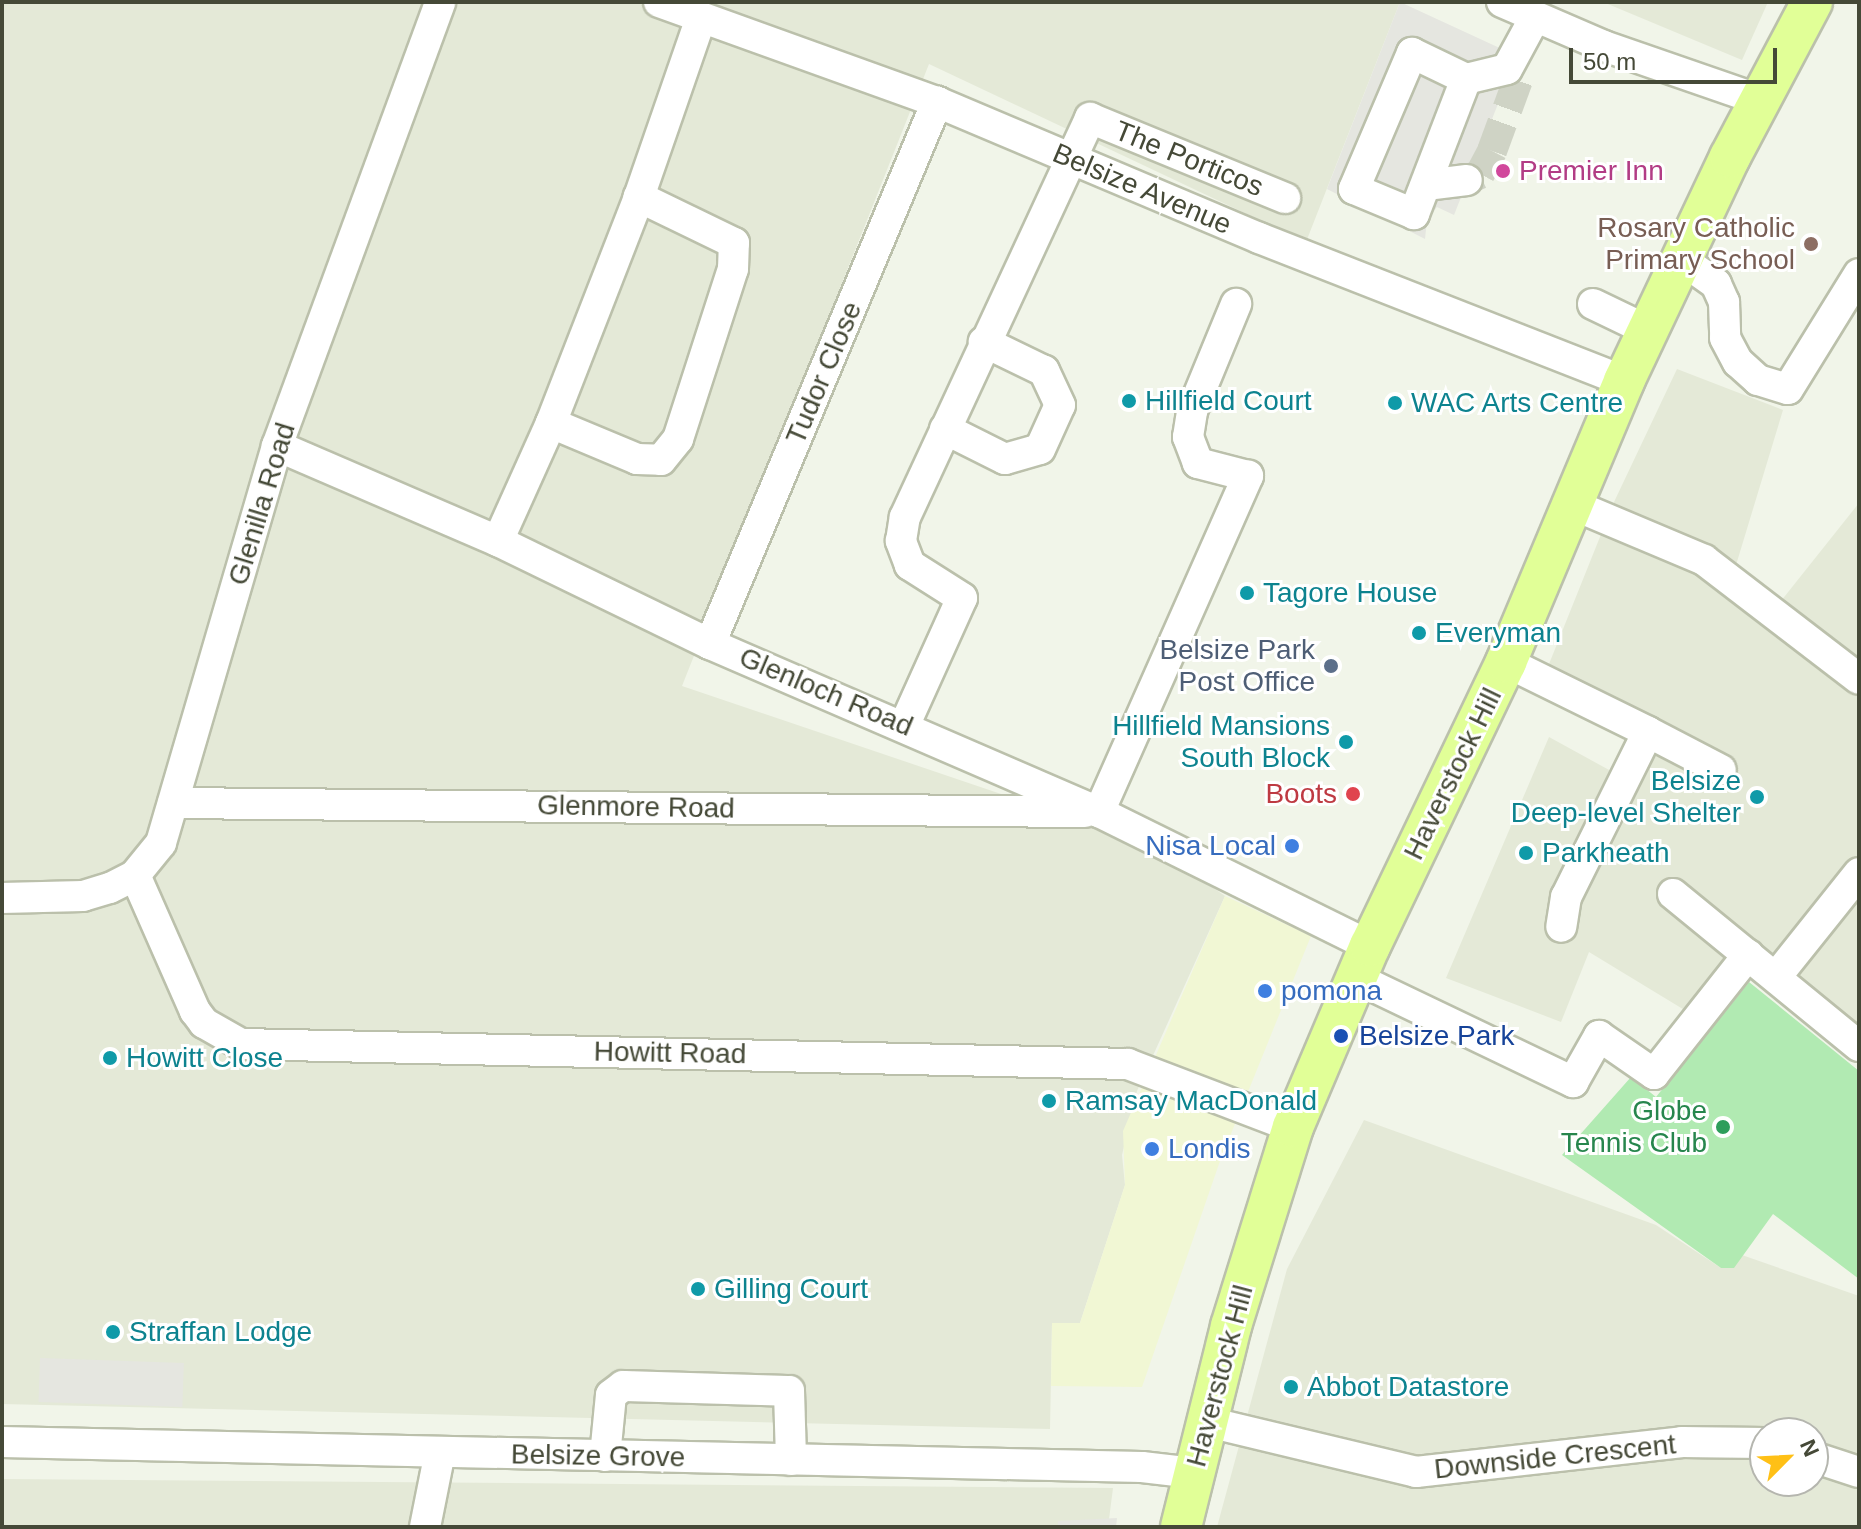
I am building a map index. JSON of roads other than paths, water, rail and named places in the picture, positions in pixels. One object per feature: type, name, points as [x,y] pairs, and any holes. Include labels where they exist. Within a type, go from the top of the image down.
[{"type":"main road","name":"Haverstock Hill","points":[[1181,1527],[1231,1326],[1293,1127],[1363,962],[1506,662],[1647,330],[1812,2]]},
{"type":"street","name":"Glenilla Road","points":[[2,898],[83,896],[135,875],[161,843],[277,446],[440,2]]},
{"type":"street","name":"Belsize Avenue","points":[[659,2],[937,102],[1070,159],[1624,381]]},
{"type":"street","points":[[1502,2],[1538,20],[1763,101]]},
{"type":"street","points":[[498,541],[551,423],[639,197],[701,18]]},
{"type":"street","points":[[1522,69],[1538,20]]},
{"type":"street","points":[[1466,79],[1414,214],[1354,189],[1412,53],[1466,79],[1507,69],[1538,20]]},
{"type":"street","name":"Tudor Close","points":[[710,644],[937,102]]},
{"type":"street","name":"The Porticos","points":[[1070,159],[1090,118],[1285,198]]},
{"type":"street","points":[[905,724],[962,598],[910,565],[901,541],[905,517],[1070,159]]},
{"type":"street","points":[[1426,185],[1467,180]]},
{"type":"street","points":[[551,423],[637,459],[661,460],[678,439],[733,269],[734,243],[639,197]]},
{"type":"street","points":[[1681,259],[1716,284],[1724,302],[1725,338],[1738,362],[1758,380],[1788,389],[1859,274]]},
{"type":"street","points":[[1099,812],[1248,476],[1198,463],[1188,437],[1192,411],[1236,304]]},
{"type":"street","points":[[1593,304],[1647,330]]},
{"type":"street","points":[[945,429],[1005,459],[1040,449],[1060,405],[1044,371],[984,342]]},
{"type":"street","name":"Glenloch Road","points":[[277,446],[498,541],[710,644],[905,724],[1099,812],[1573,1082],[1599,1036],[1654,1074],[1748,955]]},
{"type":"street","points":[[1571,504],[1704,560],[1859,679]]},
{"type":"street","points":[[1506,662],[1721,770]]},
{"type":"street","points":[[1561,927],[1566,897],[1648,732]]},
{"type":"street","name":"Glenmore Road","points":[[173,803],[1099,812]]},
{"type":"street","points":[[1776,977],[1859,873]]},
{"type":"street","name":"Howitt Road","points":[[135,875],[195,1011],[223,1037],[241,1044],[1128,1064],[1293,1127]]},
{"type":"street","points":[[1673,894],[1859,1046]]},
{"type":"street","points":[[605,1456],[611,1395],[623,1386],[789,1391],[791,1460]]},
{"type":"street","name":"Downside Crescent","points":[[1208,1422],[1416,1472],[1682,1442],[1749,1443]]},
{"type":"street","name":"Belsize Grove","points":[[2,1442],[1142,1467],[1194,1473]]},
{"type":"street","points":[[425,1527],[440,1452]]},
{"type":"street","points":[[1829,1462],[1859,1472]]},
{"type":"tunnel","points":[[1467,180],[1480,174],[1492,151],[1522,69]]},
{"type":"place","name":"Premier Inn","points":[[1503,171]]},
{"type":"place","name":"Rosary Catholic Primary School","points":[[1811,244]]},
{"type":"place","name":"Hillfield Court","points":[[1129,401]]},
{"type":"place","name":"WAC Arts Centre","points":[[1395,403]]},
{"type":"place","name":"Tagore House","points":[[1247,593]]},
{"type":"place","name":"Everyman","points":[[1419,633]]},
{"type":"place","name":"Belsize Park Post Office","points":[[1331,666]]},
{"type":"place","name":"Hillfield Mansions South Block","points":[[1346,742]]},
{"type":"place","name":"Boots","points":[[1353,794]]},
{"type":"place","name":"Belsize Deep-level Shelter","points":[[1757,797]]},
{"type":"place","name":"Nisa Local","points":[[1292,846]]},
{"type":"place","name":"Parkheath","points":[[1526,853]]},
{"type":"place","name":"pomona","points":[[1265,991]]},
{"type":"place","name":"Belsize Park","points":[[1341,1036]]},
{"type":"place","name":"Howitt Close","points":[[110,1058]]},
{"type":"place","name":"Ramsay MacDonald","points":[[1049,1101]]},
{"type":"place","name":"Globe Tennis Club","points":[[1723,1127]]},
{"type":"place","name":"Londis","points":[[1152,1149]]},
{"type":"place","name":"Gilling Court","points":[[698,1289]]},
{"type":"place","name":"Straffan Lodge","points":[[113,1332]]},
{"type":"place","name":"Abbot Datastore","points":[[1291,1387]]}]
